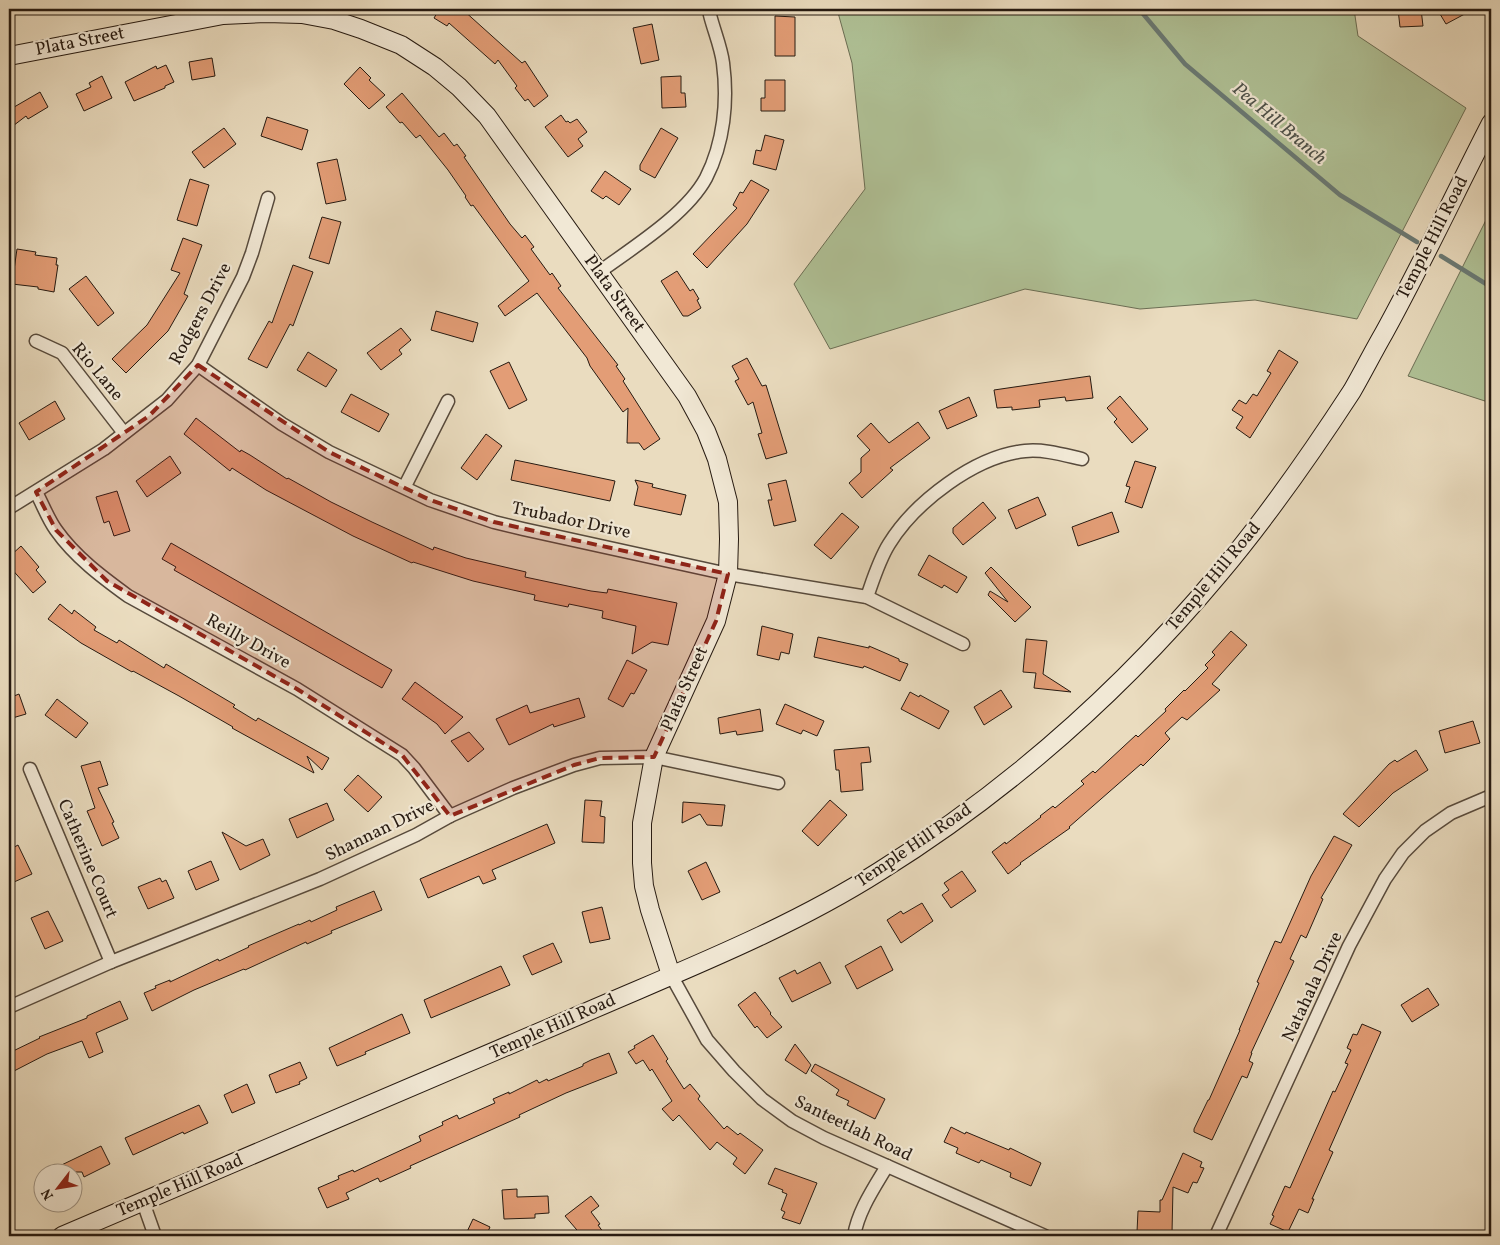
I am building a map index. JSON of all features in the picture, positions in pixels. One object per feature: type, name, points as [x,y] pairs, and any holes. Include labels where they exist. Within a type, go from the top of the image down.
[{"type":"main road","name":"Plata Street","points":[[9,56],[223,15],[302,14],[334,20],[361,28],[400,45],[435,67],[459,87],[487,116],[688,396],[706,431],[717,459],[728,502],[728,574],[716,621],[654,758],[642,823],[644,886],[671,975]]},
{"type":"main road","name":"Temple Hill Road","points":[[62,1236],[458,1068],[760,936],[820,906],[878,872],[942,830],[1002,786],[1114,689],[1220,573],[1287,487],[1348,396],[1410,284],[1491,123]]},
{"type":"street","points":[[598,273],[670,220],[706,179],[721,137],[725,107],[723,62],[710,15]]},
{"type":"street","name":"Rodgers Drive","points":[[9,508],[104,450],[124,433],[149,416],[167,400],[198,365],[243,277],[268,198]]},
{"type":"street","name":"Rio Lane","points":[[36,342],[62,354],[124,433]]},
{"type":"street","name":"Trubador Drive","points":[[198,365],[282,424],[329,452],[405,486],[430,500],[494,522],[728,574],[867,597],[963,644]]},
{"type":"street","points":[[405,486],[448,401]]},
{"type":"street","points":[[867,597],[889,544],[920,508],[940,489],[960,475],[1001,457],[1026,451],[1053,453],[1082,459]]},
{"type":"street","name":"Reilly Drive","points":[[36,492],[56,530],[107,581],[128,596],[297,689],[402,755],[450,816]]},
{"type":"street","name":"Shannan Drive","points":[[9,1007],[111,962],[320,879],[382,852],[450,816],[513,788],[574,765],[600,758],[654,758],[778,783]]},
{"type":"street","name":"Catherine Court","points":[[30,769],[111,962]]},
{"type":"street","name":"Natahala Drive","points":[[1216,1236],[1349,946],[1385,878],[1403,853],[1425,831],[1451,813],[1491,796]]},
{"type":"street","name":"Santeetlah Road","points":[[671,975],[707,1040],[762,1099],[792,1121],[887,1166],[1045,1236]]},
{"type":"street","points":[[854,1236],[862,1211],[887,1166]]},
{"type":"street","points":[[143,1202],[155,1236]]},
{"type":"highlighted area","points":[[198,365],[329,452],[430,500],[494,522],[728,574],[716,621],[654,757],[600,758],[574,765],[450,816],[402,755],[297,689],[107,581],[56,530],[36,492],[149,416]]},
{"type":"green space","points":[[837,9],[1354,9],[1358,36],[1466,108],[1357,319],[1255,300],[1140,309],[1025,289],[830,349],[794,284],[865,189],[852,63]]},
{"type":"green space","points":[[1491,210],[1491,403],[1408,376]]},
{"type":"building","points":[[432,9],[462,9],[522,63],[525,61],[548,96],[534,107],[528,99],[525,101],[515,88],[517,86],[498,60],[495,64],[449,23],[447,26],[434,18],[437,13]]},
{"type":"building","points":[[1398,9],[1421,9],[1423,26],[1400,27]]},
{"type":"building","points":[[1437,9],[1474,9],[1446,24]]},
{"type":"building","points":[[775,16],[795,17],[795,56],[775,56]]},
{"type":"building","points":[[652,24],[659,60],[641,64],[633,28]]},
{"type":"building","points":[[212,58],[215,76],[192,80],[189,62]]},
{"type":"building","points":[[166,65],[174,82],[165,86],[165,88],[134,101],[125,82],[156,66],[157,69]]},
{"type":"building","points":[[360,67],[371,78],[369,80],[385,95],[369,109],[344,84]]},
{"type":"building","points":[[102,76],[112,98],[84,111],[76,94],[91,87],[89,83]]},
{"type":"building","points":[[681,76],[681,93],[685,93],[686,107],[662,108],[661,77]]},
{"type":"building","points":[[765,80],[785,80],[785,111],[761,111],[761,98],[765,98]]},
{"type":"building","points":[[40,92],[48,107],[28,119],[26,116],[9,129],[9,110]]},
{"type":"building","points":[[402,93],[439,137],[444,133],[454,146],[457,144],[510,224],[522,238],[525,235],[534,247],[531,249],[550,275],[552,273],[561,286],[558,288],[618,365],[616,366],[625,379],[623,381],[660,439],[644,450],[639,443],[627,443],[628,408],[623,412],[590,366],[587,358],[537,293],[505,316],[498,306],[529,281],[473,205],[471,206],[448,170],[420,135],[416,138],[386,107]]},
{"type":"building","points":[[561,115],[566,122],[570,123],[577,119],[587,132],[578,139],[583,146],[568,157],[545,127]]},
{"type":"building","points":[[267,117],[308,130],[302,150],[261,136]]},
{"type":"building","points":[[224,128],[236,144],[204,168],[192,152]]},
{"type":"building","points":[[661,128],[678,138],[655,178],[640,170],[640,165]]},
{"type":"building","points":[[765,135],[784,140],[776,170],[753,164],[756,150],[761,151]]},
{"type":"building","points":[[337,159],[346,200],[326,204],[317,163]]},
{"type":"building","points":[[605,171],[631,189],[619,205],[606,196],[603,199],[591,191]]},
{"type":"building","points":[[190,179],[209,185],[197,226],[177,220]]},
{"type":"building","points":[[751,180],[769,190],[747,224],[707,268],[693,254],[737,208],[733,205],[740,192],[743,193]]},
{"type":"building","points":[[322,217],[341,222],[329,264],[309,258]]},
{"type":"building","points":[[183,238],[202,245],[184,294],[188,296],[168,331],[126,373],[112,359],[147,325],[180,273],[171,270]]},
{"type":"building","points":[[17,249],[36,252],[35,255],[57,258],[56,265],[58,265],[54,292],[38,289],[38,287],[12,284]]},
{"type":"building","points":[[293,265],[313,272],[293,326],[290,324],[267,368],[248,359],[269,321],[272,323]]},
{"type":"building","points":[[677,271],[690,291],[693,289],[699,299],[697,300],[701,308],[688,316],[683,316],[661,281]]},
{"type":"building","points":[[86,276],[114,313],[98,326],[69,289]]},
{"type":"building","points":[[436,311],[478,323],[473,342],[431,330]]},
{"type":"building","points":[[401,328],[411,340],[399,350],[402,354],[381,370],[367,353]]},
{"type":"building","points":[[1279,350],[1298,362],[1250,438],[1236,428],[1243,417],[1232,410],[1239,400],[1246,404],[1253,394],[1257,396],[1271,373],[1267,371]]},
{"type":"building","points":[[308,352],[337,370],[326,387],[297,370]]},
{"type":"building","points":[[747,358],[762,386],[766,385],[787,453],[766,459],[758,434],[762,433],[753,402],[748,405],[735,381],[739,379],[732,366]]},
{"type":"building","points":[[509,362],[527,400],[509,409],[490,371]]},
{"type":"building","points":[[1090,376],[1093,398],[1066,401],[1065,397],[1039,400],[1040,407],[1012,410],[1012,407],[997,408],[994,390]]},
{"type":"building","points":[[351,394],[389,414],[379,432],[341,412]]},
{"type":"building","points":[[1120,396],[1148,429],[1132,443],[1114,422],[1117,419],[1107,408]]},
{"type":"building","points":[[969,397],[977,416],[947,429],[939,411]]},
{"type":"building","points":[[55,401],[65,419],[29,440],[19,423]]},
{"type":"building","points":[[196,418],[240,452],[241,450],[250,455],[287,479],[433,550],[434,547],[466,558],[526,572],[525,577],[591,591],[607,593],[608,589],[677,603],[668,645],[652,642],[632,654],[636,626],[602,618],[603,611],[569,604],[568,607],[534,600],[535,595],[473,581],[412,563],[353,536],[266,490],[232,468],[230,471],[184,434]]},
{"type":"building","points":[[918,422],[930,438],[890,468],[893,470],[862,498],[849,483],[861,472],[861,458],[870,450],[857,436],[871,423],[889,443]]},
{"type":"building","points":[[486,434],[502,446],[477,480],[461,468]]},
{"type":"building","points":[[170,456],[181,473],[147,497],[136,481]]},
{"type":"building","points":[[515,460],[615,481],[610,501],[511,480]]},
{"type":"building","points":[[1135,461],[1156,467],[1142,508],[1125,502],[1130,487],[1126,486]]},
{"type":"building","points":[[635,480],[653,484],[652,487],[686,495],[681,515],[634,505],[638,487]]},
{"type":"building","points":[[786,480],[796,521],[774,526],[768,500],[772,500],[768,484]]},
{"type":"building","points":[[117,491],[130,531],[114,536],[109,521],[104,523],[96,497]]},
{"type":"building","points":[[1038,497],[1046,515],[1016,529],[1008,510]]},
{"type":"building","points":[[983,502],[996,518],[963,545],[953,533],[953,528]]},
{"type":"building","points":[[1112,512],[1119,532],[1078,546],[1072,527]]},
{"type":"building","points":[[842,513],[859,527],[831,559],[814,545]]},
{"type":"building","points":[[171,543],[392,670],[382,688],[174,570],[176,567],[162,559]]},
{"type":"building","points":[[21,546],[39,567],[36,570],[46,582],[33,593],[9,566],[9,557]]},
{"type":"building","points":[[929,555],[967,577],[957,593],[944,585],[942,588],[918,575]]},
{"type":"building","points":[[991,567],[1031,607],[1015,622],[988,595],[990,591],[1008,602],[985,573]]},
{"type":"building","points":[[60,604],[72,614],[74,610],[96,627],[94,630],[117,643],[119,640],[164,668],[166,664],[235,705],[233,707],[256,721],[258,718],[329,758],[322,770],[307,756],[314,773],[81,643],[48,619]]},
{"type":"building","points":[[762,626],[793,634],[789,654],[781,652],[779,660],[757,655]]},
{"type":"building","points":[[1231,631],[1247,645],[1212,684],[1220,690],[1187,720],[1182,717],[1165,733],[1170,739],[1143,766],[1141,764],[1070,828],[1020,863],[1008,874],[992,852],[1005,842],[1006,844],[1053,806],[1055,808],[1084,784],[1081,781],[1093,771],[1095,773],[1136,735],[1138,737],[1208,668],[1205,665],[1215,655],[1212,652]]},
{"type":"building","points":[[818,637],[869,648],[869,646],[908,664],[900,681],[864,666],[863,668],[814,657]]},
{"type":"building","points":[[1026,639],[1047,641],[1043,674],[1071,692],[1034,688],[1036,673],[1023,672]]},
{"type":"building","points":[[627,660],[647,670],[634,694],[631,693],[623,707],[608,699]]},
{"type":"building","points":[[415,682],[463,717],[445,734],[437,724],[402,699]]},
{"type":"building","points":[[1001,690],[1012,707],[984,725],[974,707]]},
{"type":"building","points":[[910,692],[919,697],[920,695],[949,711],[939,729],[901,709]]},
{"type":"building","points":[[19,694],[26,714],[9,719],[9,698]]},
{"type":"building","points":[[579,698],[585,717],[554,727],[553,724],[509,745],[496,719],[527,705],[530,713]]},
{"type":"building","points":[[57,699],[88,723],[76,738],[45,715]]},
{"type":"building","points":[[785,704],[824,721],[817,736],[803,730],[801,734],[776,724]]},
{"type":"building","points":[[760,709],[763,731],[737,735],[736,731],[720,734],[718,718]]},
{"type":"building","points":[[1473,721],[1480,743],[1445,753],[1439,731]]},
{"type":"building","points":[[469,732],[484,749],[468,762],[451,741]]},
{"type":"building","points":[[869,747],[871,762],[861,763],[863,790],[841,792],[839,770],[836,770],[834,750]]},
{"type":"building","points":[[1416,750],[1428,770],[1393,793],[1359,827],[1343,814],[1389,764],[1395,760],[1397,762]]},
{"type":"building","points":[[100,761],[108,785],[98,788],[114,822],[112,823],[119,838],[102,846],[87,811],[95,808],[81,766]]},
{"type":"building","points":[[358,775],[382,797],[368,812],[344,790]]},
{"type":"building","points":[[585,800],[602,801],[600,816],[605,817],[604,843],[582,842]]},
{"type":"building","points":[[830,800],[847,815],[818,846],[802,831]]},
{"type":"building","points":[[683,802],[725,805],[722,826],[707,825],[700,814],[682,823]]},
{"type":"building","points":[[327,803],[334,820],[297,838],[289,819]]},
{"type":"building","points":[[547,824],[555,843],[492,870],[496,879],[483,884],[479,876],[428,898],[420,879]]},
{"type":"building","points":[[222,832],[246,846],[263,839],[270,855],[240,870]]},
{"type":"building","points":[[1334,836],[1352,845],[1321,898],[1323,899],[1306,938],[1301,935],[1290,959],[1294,961],[1251,1053],[1249,1061],[1253,1063],[1247,1078],[1242,1076],[1212,1140],[1194,1132],[1194,1129],[1240,1030],[1259,983],[1257,982],[1275,941],[1281,943],[1311,876]]},
{"type":"building","points":[[18,845],[32,874],[14,882],[9,870],[9,850]]},
{"type":"building","points":[[211,861],[219,880],[196,890],[188,871]]},
{"type":"building","points":[[706,862],[720,892],[702,900],[688,871]]},
{"type":"building","points":[[962,871],[976,891],[951,908],[942,895],[949,890],[944,883]]},
{"type":"building","points":[[160,878],[162,882],[166,880],[174,898],[148,909],[138,887]]},
{"type":"building","points":[[374,891],[382,910],[331,931],[332,933],[307,944],[306,942],[245,970],[194,990],[152,1011],[144,993],[156,988],[155,986],[170,980],[170,982],[218,959],[219,961],[299,924],[310,920],[311,922],[337,910],[336,907]]},
{"type":"building","points":[[922,903],[933,921],[901,943],[887,920],[901,911],[903,914]]},
{"type":"building","points":[[602,907],[610,939],[590,943],[582,912]]},
{"type":"building","points":[[48,911],[63,941],[45,949],[31,918]]},
{"type":"building","points":[[553,943],[562,962],[532,975],[523,956]]},
{"type":"building","points":[[881,946],[893,970],[857,989],[845,966]]},
{"type":"building","points":[[820,962],[831,983],[792,1002],[779,978],[795,970],[797,974]]},
{"type":"building","points":[[501,966],[510,985],[431,1018],[424,1000]]},
{"type":"building","points":[[1428,988],[1439,1005],[1412,1022],[1401,1005]]},
{"type":"building","points":[[755,992],[770,1014],[782,1027],[767,1038],[757,1026],[755,1028],[738,1005]]},
{"type":"building","points":[[120,1001],[128,1019],[96,1033],[103,1052],[89,1058],[82,1041],[47,1054],[14,1071],[13,1069],[9,1071],[9,1053],[39,1037],[87,1018],[87,1016]]},
{"type":"building","points":[[402,1014],[410,1033],[337,1066],[329,1048]]},
{"type":"building","points":[[1362,1024],[1381,1032],[1329,1150],[1333,1152],[1312,1199],[1314,1199],[1308,1213],[1299,1209],[1288,1232],[1270,1224],[1274,1216],[1272,1215],[1285,1186],[1290,1188],[1333,1091],[1335,1092],[1348,1064],[1345,1063],[1351,1050],[1347,1048],[1353,1034],[1357,1035]]},
{"type":"building","points":[[653,1035],[668,1059],[666,1061],[684,1089],[690,1084],[700,1096],[698,1099],[724,1129],[727,1126],[738,1135],[740,1133],[763,1150],[745,1174],[733,1164],[737,1158],[717,1142],[710,1150],[679,1115],[673,1121],[662,1109],[672,1101],[652,1069],[650,1071],[643,1060],[636,1064],[628,1052],[635,1048],[634,1046]]},
{"type":"building","points":[[795,1044],[811,1065],[806,1074],[785,1060]]},
{"type":"building","points":[[609,1053],[617,1073],[566,1093],[519,1115],[520,1117],[410,1166],[411,1168],[380,1182],[378,1178],[346,1193],[349,1199],[327,1208],[318,1188],[339,1179],[338,1176],[353,1170],[354,1172],[421,1141],[419,1136],[443,1125],[442,1122],[457,1115],[459,1119],[495,1103],[493,1099],[509,1092],[509,1094],[537,1080],[539,1083],[547,1079],[548,1081]]},
{"type":"building","points":[[300,1062],[307,1078],[299,1082],[300,1084],[276,1093],[269,1075]]},
{"type":"building","points":[[815,1064],[885,1099],[875,1119],[847,1105],[849,1101],[836,1095],[839,1090],[811,1071]]},
{"type":"building","points":[[247,1084],[255,1103],[232,1113],[224,1095]]},
{"type":"building","points":[[199,1105],[208,1123],[184,1134],[183,1132],[133,1155],[125,1138]]},
{"type":"building","points":[[951,1127],[1009,1150],[1010,1148],[1041,1163],[1031,1186],[1010,1177],[1011,1173],[981,1160],[979,1163],[956,1153],[958,1148],[944,1142]]},
{"type":"building","points":[[101,1146],[110,1164],[84,1177],[82,1162],[68,1162]]},
{"type":"building","points":[[1183,1153],[1202,1162],[1200,1167],[1204,1168],[1197,1183],[1193,1182],[1188,1193],[1173,1187],[1172,1233],[1137,1232],[1138,1211],[1160,1212],[1160,1200],[1162,1200]]},
{"type":"building","points":[[775,1168],[817,1183],[800,1224],[782,1218],[785,1212],[781,1210],[787,1194],[782,1192],[783,1190],[768,1184]]},
{"type":"building","points":[[517,1189],[517,1197],[548,1196],[549,1213],[535,1214],[535,1218],[504,1219],[502,1190]]},
{"type":"building","points":[[591,1196],[599,1206],[591,1212],[606,1236],[582,1236],[565,1216]]},
{"type":"building","points":[[473,1219],[490,1227],[486,1236],[465,1236]]},
{"type":"waterway","name":"Pea Hill Branch","points":[[1139,9],[1185,64],[1340,195],[1417,242]]},
{"type":"waterway","name":"Pea Hill Branch","points":[[1441,256],[1491,287]]}]
